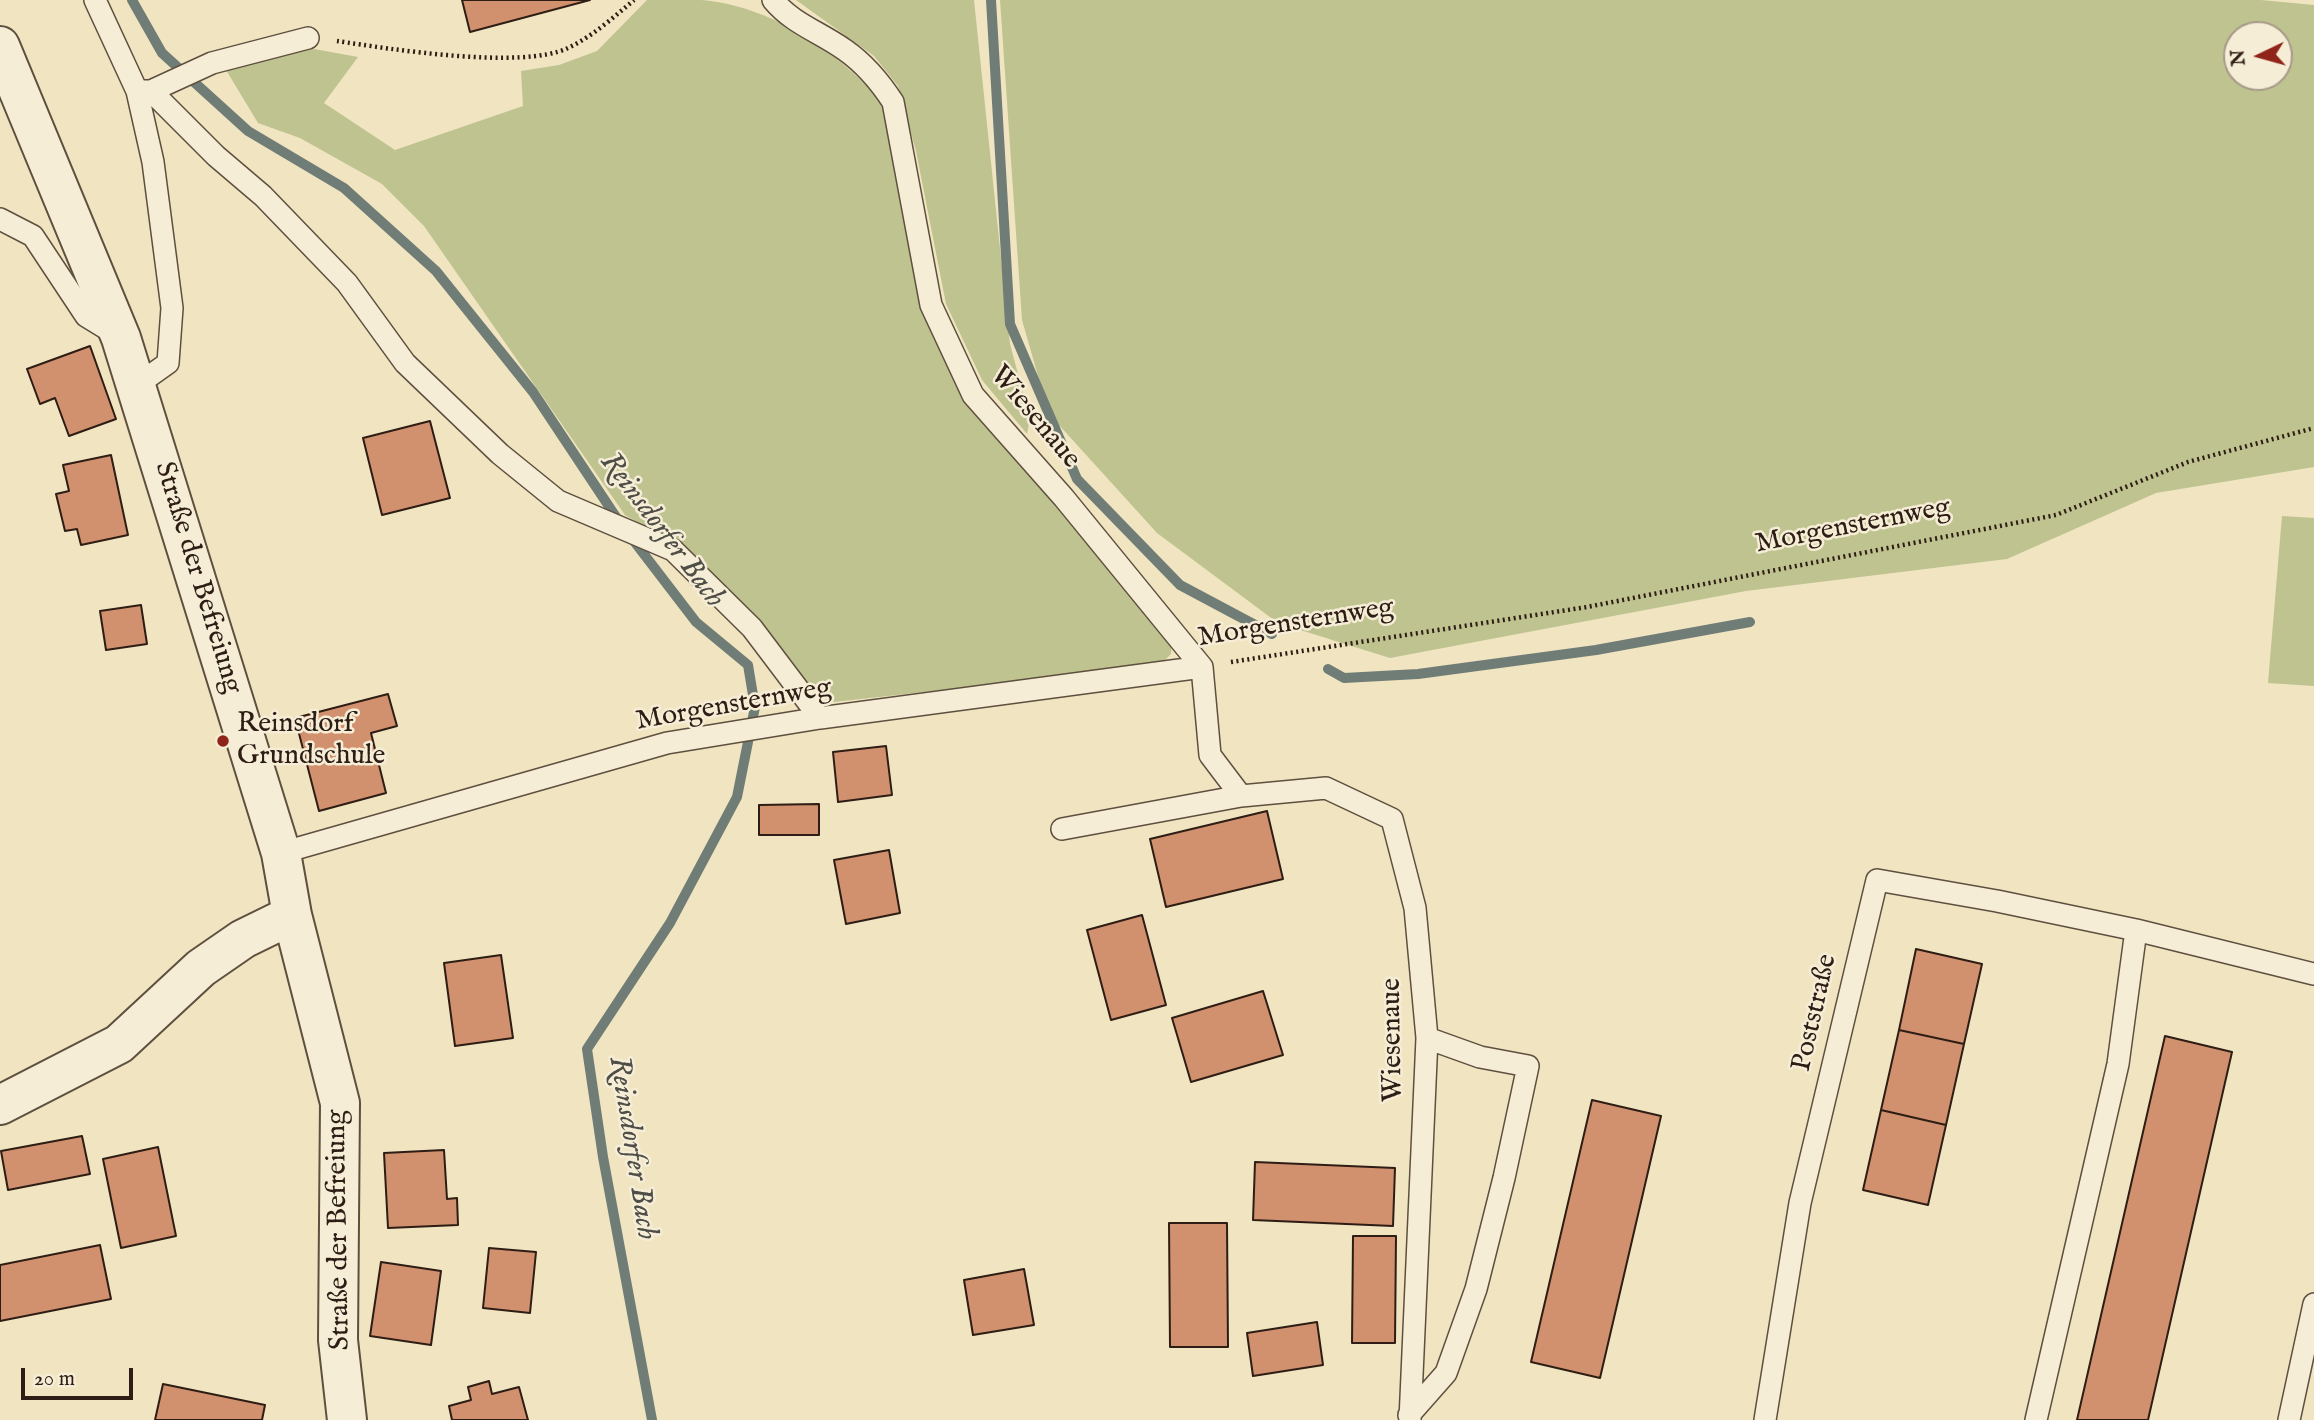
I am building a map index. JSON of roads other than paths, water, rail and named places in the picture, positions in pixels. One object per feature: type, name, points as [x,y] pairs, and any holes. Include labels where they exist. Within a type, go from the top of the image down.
[{"type":"street","name":"Straße der Befreiung","points":[[0,46],[121,338],[281,853],[292,915],[340,1103],[338,1340],[347,1420]]},
{"type":"street","points":[[0,1105],[120,1044],[201,968],[243,939],[292,915]]},
{"type":"lane","points":[[95,0],[150,89],[216,156],[263,196],[347,283],[405,363],[500,454],[558,501],[673,550],[752,628],[820,718]]},
{"type":"lane","name":"Wiesenaue","points":[[773,0],[787,17],[845,50],[877,78],[888,94],[893,102],[931,304],[973,395],[1064,498],[1202,667]]},
{"type":"lane","points":[[150,89],[212,64],[308,38]]},
{"type":"lane","points":[[137,386],[168,363],[172,308],[153,162],[150,89]]},
{"type":"lane","points":[[0,219],[33,236],[86,316],[121,338]]},
{"type":"lane","points":[[1202,667],[1210,755],[1241,796]]},
{"type":"lane","name":"Morgensternweg","points":[[281,853],[667,743],[820,718],[1202,667]]},
{"type":"lane","name":"Wiesenaue","points":[[1062,829],[1241,796],[1326,788],[1392,819],[1415,908],[1427,1038],[1410,1418]]},
{"type":"lane","name":"Poststraße","points":[[1765,1420],[1800,1203],[1877,880],[1997,901],[2136,930],[2314,974]]},
{"type":"lane","points":[[2036,1420],[2118,1064],[2136,930]]},
{"type":"lane","points":[[1410,1418],[1446,1373],[1476,1289],[1528,1066],[1480,1057],[1427,1038]]},
{"type":"lane","points":[[2289,1420],[2314,1304]]},
{"type":"waterway","name":"Reinsdorfer Bach","points":[[132,0],[162,53],[248,131],[344,188],[436,271],[533,392],[620,523]]},
{"type":"waterway","points":[[991,0],[1010,324],[1077,479],[1180,585],[1272,634]]},
{"type":"waterway","name":"Reinsdorfer Bach","points":[[630,536],[696,622],[748,665],[755,707],[737,797],[670,923],[587,1049],[603,1157],[652,1420]]},
{"type":"waterway","points":[[1328,669],[1344,678],[1418,674],[1596,650],[1750,622]]},
{"type":"place","name":"Reinsdorf Grundschule","points":[[223,741]]}]
